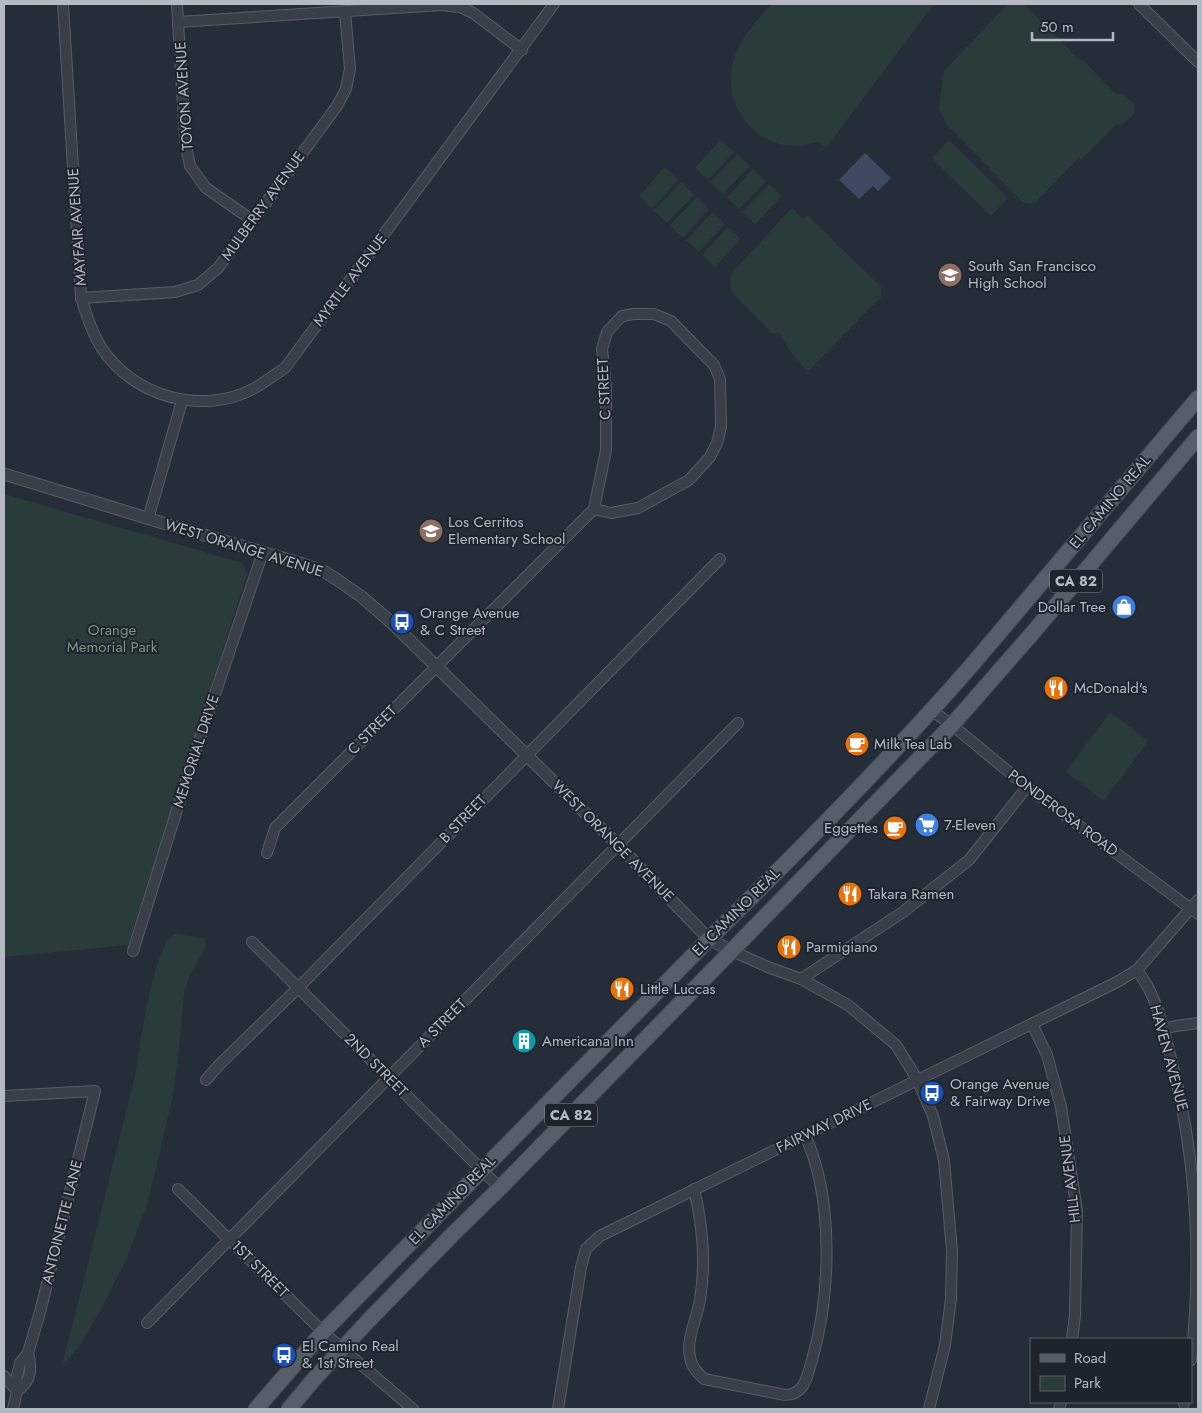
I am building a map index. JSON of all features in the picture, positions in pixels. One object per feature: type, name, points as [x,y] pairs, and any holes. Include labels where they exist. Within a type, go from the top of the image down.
[{"type":"main road","name":"EL CAMINO REAL","points":[[256,1409],[323,1332],[764,885],[931,710],[1198,398]]},
{"type":"main road","name":"EL CAMINO REAL","points":[[289,1409],[343,1349],[451,1236],[732,952],[952,725],[1198,437]]},
{"type":"street","name":"MAYFAIR AVENUE","points":[[63,4],[82,298],[91,328],[101,348],[115,365],[128,378],[144,388],[182,401]]},
{"type":"street","name":"TOYON AVENUE","points":[[177,4],[184,140],[190,166],[206,188],[252,220]]},
{"type":"street","name":"MYRTLE AVENUE","points":[[182,401],[223,400],[252,390],[284,368],[522,50],[554,4]]},
{"type":"street","points":[[1139,4],[1198,62]]},
{"type":"street","points":[[178,22],[442,5],[460,7],[472,13],[522,50]]},
{"type":"street","name":"MULBERRY AVENUE","points":[[82,298],[174,292],[198,285],[218,268],[337,106],[346,89],[350,69],[345,12]]},
{"type":"street","name":"C STREET","points":[[267,853],[275,828],[594,508],[606,450],[606,388],[602,349],[607,332],[622,316],[654,314],[671,321],[714,365],[720,380],[721,427],[717,443],[710,457],[689,480],[638,508],[611,513],[594,508]]},
{"type":"street","points":[[148,519],[182,401]]},
{"type":"street","name":"WEST ORANGE AVENUE","points":[[4,474],[148,519],[303,564],[325,572],[336,579],[362,597],[393,624],[618,844],[709,939],[732,952],[801,979],[848,1005],[896,1045],[917,1079],[934,1116],[944,1160],[952,1251],[951,1299],[945,1345],[929,1409]]},
{"type":"street","name":"MEMORIAL DRIVE","points":[[133,951],[190,768],[263,552]]},
{"type":"street","name":"B STREET","points":[[206,1080],[219,1064],[298,988],[720,559]]},
{"type":"street","name":"PONDEROSA ROAD","points":[[931,710],[1027,787],[1196,907]]},
{"type":"street","name":"A STREET","points":[[147,1323],[738,723]]},
{"type":"street","points":[[801,979],[903,912],[970,860],[1027,787]]},
{"type":"street","name":"FAIRWAY DRIVE","points":[[558,1409],[581,1266],[586,1248],[600,1236],[1118,982],[1137,970],[1196,907]]},
{"type":"street","name":"2ND STREET","points":[[252,942],[500,1188]]},
{"type":"street","name":"HAVEN AVENUE","points":[[1137,970],[1149,990],[1164,1029],[1183,1109],[1196,1187],[1197,1310],[1192,1352]]},
{"type":"street","points":[[1164,1029],[1198,1023]]},
{"type":"street","name":"HILL AVENUE","points":[[1032,1024],[1047,1055],[1061,1107],[1077,1211],[1075,1316],[1072,1338]]},
{"type":"street","name":"ANTOINETTE LANE","points":[[4,1096],[95,1091],[28,1353],[31,1365],[30,1376],[26,1385],[17,1391],[13,1409]]},
{"type":"street","points":[[694,1189],[702,1224],[703,1255],[700,1300],[689,1347],[692,1365],[704,1379],[785,1395],[797,1393],[805,1383],[816,1346],[824,1308],[826,1265],[822,1197],[816,1164],[805,1135]]},
{"type":"street","name":"1ST STREET","points":[[178,1188],[323,1332],[413,1409]]},
{"type":"street","points":[[4,1376],[17,1391]]},
{"type":"green space","points":[[771,4],[934,4],[826,148],[818,142],[792,146],[770,141],[748,125],[740,114],[735,102],[731,89],[731,76],[735,54],[749,31]]},
{"type":"green space","points":[[1008,4],[1024,4],[1078,59],[1083,60],[1116,94],[1122,93],[1134,104],[1134,114],[1122,125],[1116,125],[1082,159],[1078,159],[1034,204],[1024,203],[946,124],[939,108],[944,71]]},
{"type":"green space","points":[[721,140],[734,152],[708,180],[695,168]]},
{"type":"green space","points":[[949,140],[1008,198],[991,216],[932,158]]},
{"type":"green space","points":[[737,154],[750,166],[723,194],[710,182]]},
{"type":"green space","points":[[665,167],[678,180],[652,208],[639,196]]},
{"type":"green space","points":[[753,169],[766,181],[739,209],[727,197]]},
{"type":"green space","points":[[681,182],[694,195],[667,223],[654,211]]},
{"type":"green space","points":[[769,184],[782,196],[755,224],[742,212]]},
{"type":"green space","points":[[697,197],[709,209],[683,238],[670,225]]},
{"type":"green space","points":[[792,208],[803,219],[807,215],[881,287],[881,297],[808,371],[792,353],[779,332],[773,334],[733,294],[730,285],[733,271]]},
{"type":"green space","points":[[713,212],[725,224],[699,252],[686,240]]},
{"type":"green space","points":[[728,227],[741,239],[715,267],[702,255]]},
{"type":"green space","name":"Orange Memorial Park","points":[[4,494],[243,563],[247,574],[128,945],[4,957]]},
{"type":"green space","points":[[1110,712],[1148,741],[1104,801],[1066,772]]},
{"type":"green space","points":[[175,934],[205,939],[204,943],[207,944],[189,977],[184,994],[173,1095],[148,1203],[125,1262],[100,1311],[79,1347],[62,1365],[135,1077],[148,999],[154,976],[160,956],[167,942]]},
{"type":"water","points":[[865,153],[891,178],[878,191],[873,186],[859,199],[839,180]]},
{"type":"place","name":"South San Francisco High School","points":[[950,275]]},
{"type":"place","name":"Los Cerritos Elementary School","points":[[431,531]]},
{"type":"place","name":"Dollar Tree","points":[[1124,607]]},
{"type":"place","name":"Orange Avenue & C Street","points":[[402,622]]},
{"type":"place","name":"McDonald's","points":[[1056,688]]},
{"type":"place","name":"Milk Tea Lab","points":[[857,744]]},
{"type":"place","name":"7-Eleven","points":[[927,825]]},
{"type":"place","name":"Eggettes","points":[[895,828]]},
{"type":"place","name":"Takara Ramen","points":[[850,894]]},
{"type":"place","name":"Parmigiano","points":[[789,947]]},
{"type":"place","name":"Little Luccas","points":[[622,989]]},
{"type":"place","name":"Americana Inn","points":[[524,1041]]},
{"type":"place","name":"Orange Avenue & Fairway Drive","points":[[932,1093]]},
{"type":"place","name":"El Camino Real & 1st Street","points":[[284,1355]]}]
